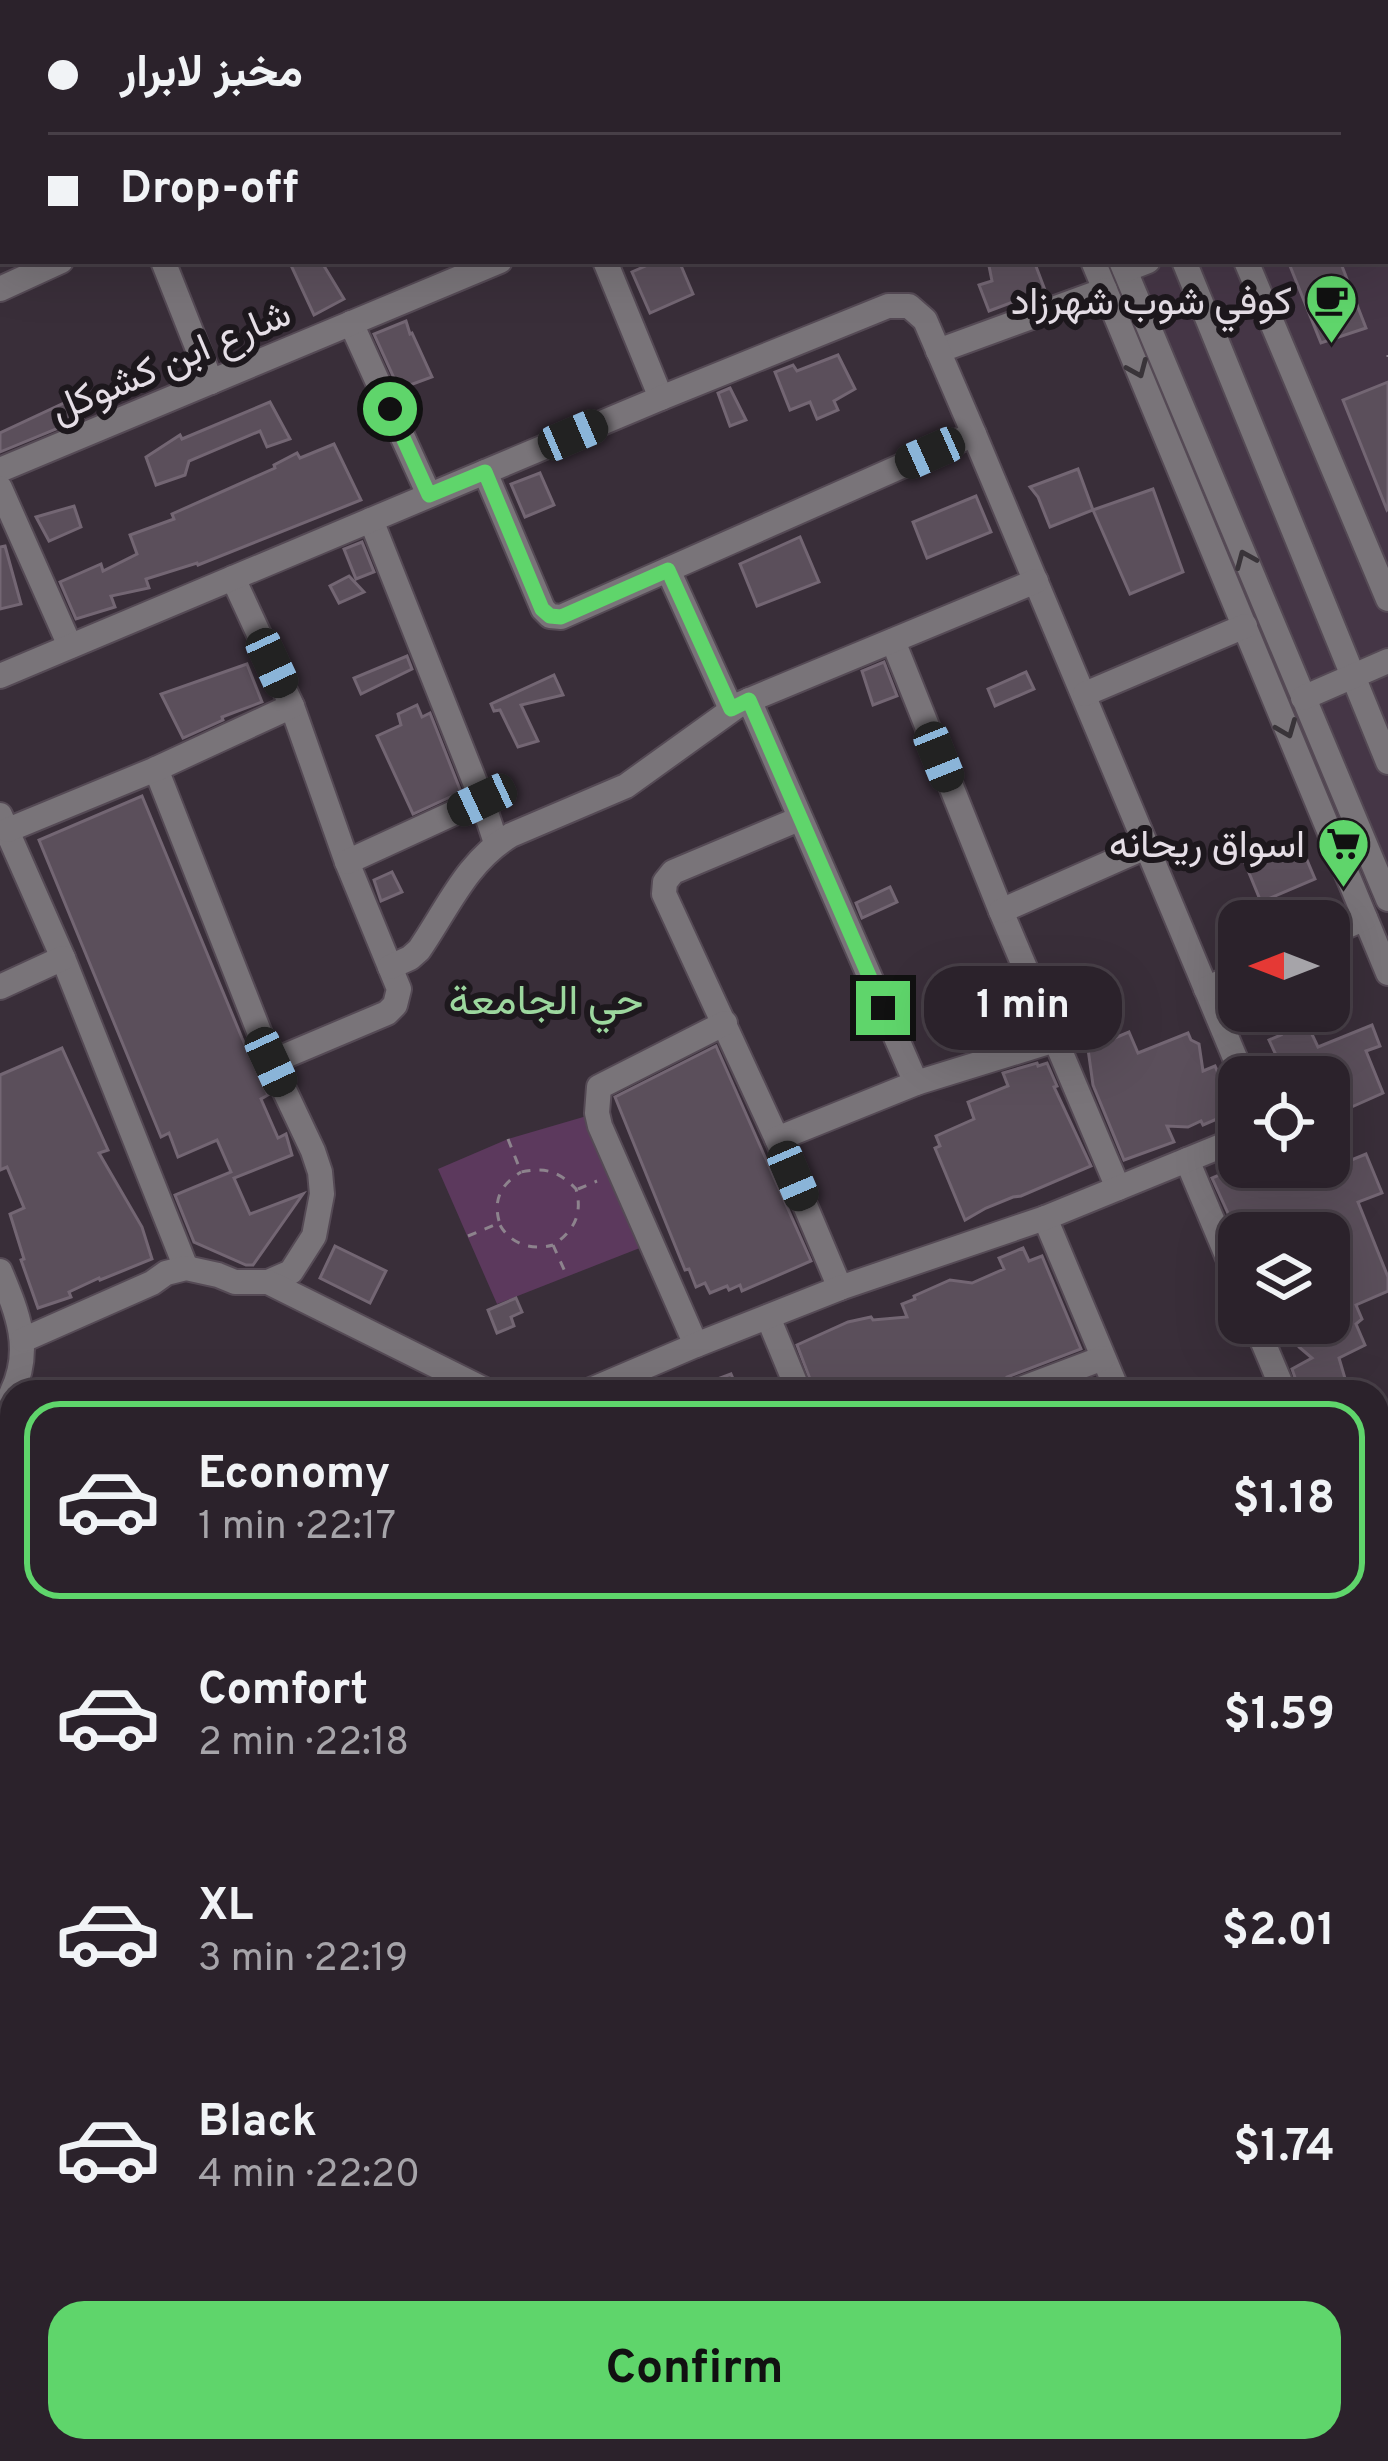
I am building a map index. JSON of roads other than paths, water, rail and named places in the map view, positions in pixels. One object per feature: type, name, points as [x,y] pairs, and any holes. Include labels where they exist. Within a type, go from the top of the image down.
[{"type":"street","points":[[0,289],[54,264]]},
{"type":"street","points":[[164,264],[211,382]]},
{"type":"street","name":"شارع ابن كشوكل","points":[[0,470],[483,264]]},
{"type":"street","points":[[606,264],[661,398]]},
{"type":"street","points":[[1095,264],[1304,698],[1388,899]]},
{"type":"street","points":[[1132,264],[1245,626],[1388,973]]},
{"type":"street","points":[[1185,264],[1388,761]]},
{"type":"street","points":[[1247,264],[1388,598]]},
{"type":"street","points":[[938,351],[1106,290]]},
{"type":"street","points":[[0,676],[661,398],[895,304],[909,306],[921,314],[974,434],[1234,1056]]},
{"type":"street","points":[[351,323],[429,495]]},
{"type":"street","points":[[485,472],[542,609],[561,617],[974,434]]},
{"type":"street","points":[[0,488],[70,646]]},
{"type":"street","points":[[371,520],[496,844]]},
{"type":"street","points":[[668,570],[799,819],[916,1083]]},
{"type":"street","points":[[233,578],[292,706],[347,862],[399,989],[392,1010],[271,1062]]},
{"type":"street","points":[[390,967],[419,950],[473,865],[496,844],[626,786],[740,705],[1036,581]]},
{"type":"street","points":[[1085,694],[1245,626]]},
{"type":"street","points":[[893,640],[1000,911],[1118,1188]]},
{"type":"street","points":[[1304,698],[1388,661]]},
{"type":"street","points":[[186,1268],[4,822],[156,769],[292,706]]},
{"type":"street","points":[[22,1340],[186,1268],[235,1282],[268,1282],[291,1272],[314,1236],[322,1193],[313,1151],[271,1062],[156,769]]},
{"type":"street","points":[[347,862],[482,800]]},
{"type":"street","points":[[799,819],[678,869],[665,882],[666,900],[840,1288]]},
{"type":"street","points":[[1000,911],[1148,846]]},
{"type":"street","points":[[1350,925],[1365,918]]},
{"type":"street","points":[[0,987],[63,958]]},
{"type":"street","points":[[1206,989],[1218,984]]},
{"type":"street","points":[[696,1345],[600,1126],[597,1097],[599,1087],[724,1023]]},
{"type":"street","points":[[777,1139],[916,1083],[1054,1040]]},
{"type":"street","points":[[614,1380],[840,1288],[1046,1218],[1218,1147]]},
{"type":"street","points":[[1187,1160],[1218,1234]]},
{"type":"street","points":[[1046,1218],[1113,1380]]},
{"type":"street","points":[[0,1271],[21,1327],[22,1367],[17,1380]]},
{"type":"street","points":[[268,1282],[465,1380]]},
{"type":"street","points":[[768,1317],[794,1380]]},
{"type":"street","points":[[1265,1344],[1279,1380]]},
{"type":"street","points":[[1045,1380],[1103,1358]]},
{"type":"place","name":"كوفي شوب شهرزاد","points":[[1331,346]]},
{"type":"place","name":"اسواق ريحانه","points":[[1344,889]]},
{"type":"district","name":"حي الجامعة","points":[[546,999]]}]
